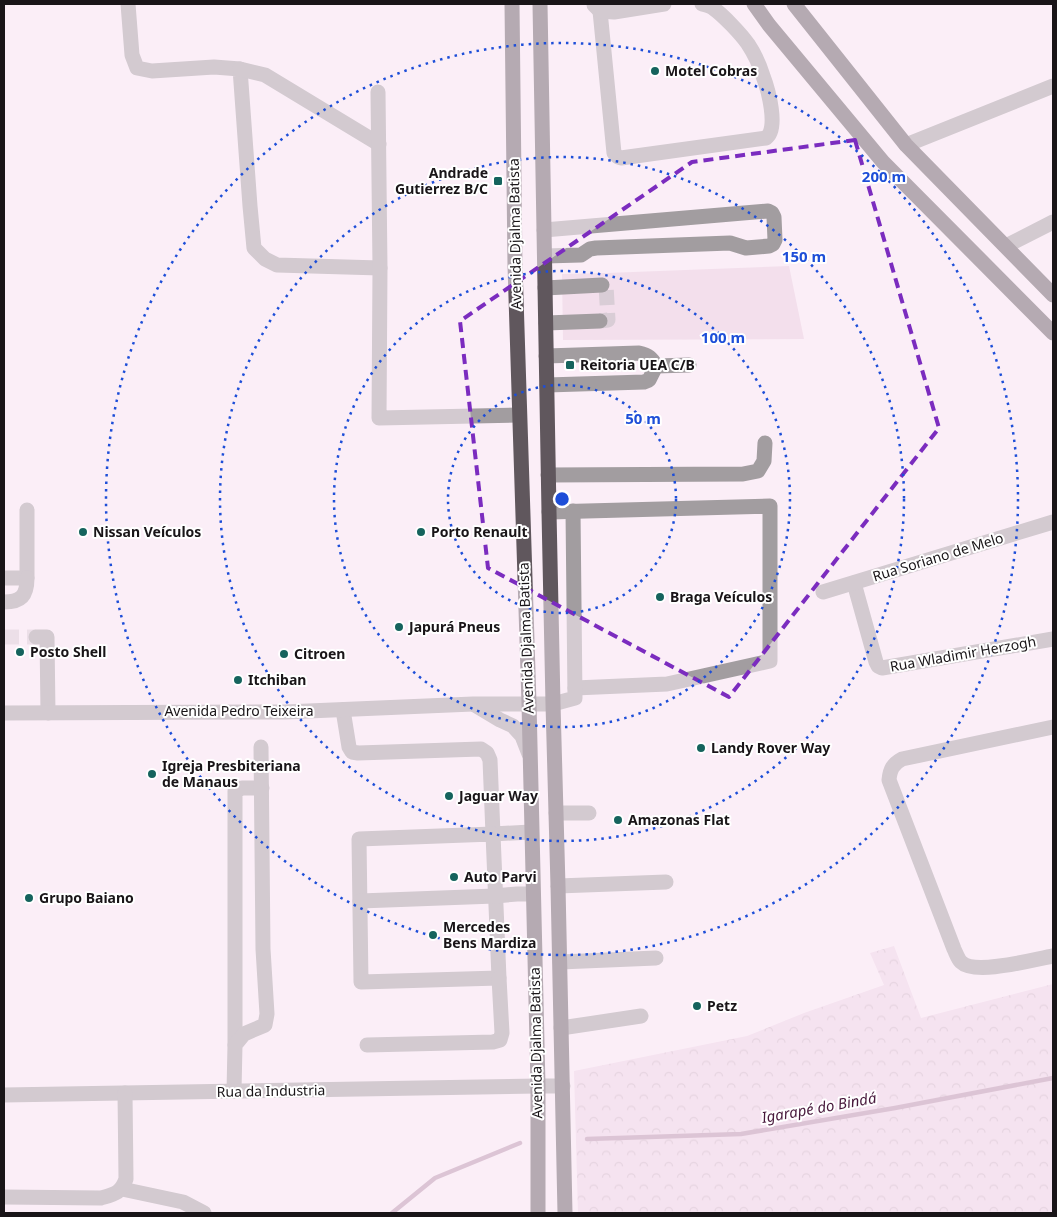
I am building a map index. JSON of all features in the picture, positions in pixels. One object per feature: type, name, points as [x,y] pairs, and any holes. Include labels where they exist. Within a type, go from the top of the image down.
[{"type":"main road","name":"Avenida Djalma Batista","points":[[512,4],[515,266],[538,1086],[538,1213]]},
{"type":"main road","points":[[754,4],[769,25],[883,162],[1053,333]]},
{"type":"main road","points":[[794,4],[906,145],[1053,295]]},
{"type":"main road","name":"Avenida Djalma Batista","points":[[542,5],[548,512],[565,1213]]},
{"type":"street","points":[[128,4],[132,55],[137,68],[152,71],[214,68],[240,69],[265,74],[379,144]]},
{"type":"street","points":[[664,4],[604,7],[614,153],[621,158],[766,138],[769,136],[772,129],[772,111],[763,75],[748,45],[737,30],[712,8],[702,4]]},
{"type":"street","points":[[240,69],[254,248],[265,260],[277,265],[380,268]]},
{"type":"street","points":[[906,145],[1053,86]]},
{"type":"street","points":[[378,92],[379,418],[519,415]]},
{"type":"street","points":[[544,230],[768,211],[774,217],[776,240],[769,246],[746,248],[730,243],[596,248],[590,249],[581,255],[545,256]]},
{"type":"street","points":[[1006,246],[1053,222]]},
{"type":"street","points":[[584,227],[586,253]]},
{"type":"street","points":[[545,288],[602,285]]},
{"type":"street","points":[[546,323],[600,321]]},
{"type":"street","points":[[546,356],[640,353],[648,355],[656,366]]},
{"type":"street","points":[[656,366],[689,365]]},
{"type":"street","points":[[547,386],[644,382],[649,380],[656,366]]},
{"type":"street","points":[[548,475],[743,474],[758,471],[764,461],[765,443]]},
{"type":"street","points":[[548,512],[770,506],[770,661],[667,684],[575,688]]},
{"type":"street","points":[[4,602],[18,601],[26,588],[26,510]]},
{"type":"street","points":[[553,704],[575,698],[573,511]]},
{"type":"street","name":"Rua Soriano de Melo","points":[[823,592],[1053,522]]},
{"type":"street","points":[[4,578],[27,578]]},
{"type":"street","name":"Rua Wladimir Herzogh","points":[[854,583],[876,662],[882,668],[1053,639]]},
{"type":"street","points":[[36,637],[47,637],[48,713]]},
{"type":"street","points":[[473,704],[513,726],[522,736],[530,755]]},
{"type":"street","name":"Avenida Pedro Teixeira","points":[[4,713],[285,712],[473,704],[553,704]]},
{"type":"street","points":[[343,710],[349,747],[352,752],[481,749],[487,753],[490,760],[502,1034],[500,1040],[493,1042],[367,1044]]},
{"type":"street","points":[[1053,727],[902,759],[894,764],[889,780],[961,963],[970,967],[986,968],[1053,956]]},
{"type":"street","points":[[235,1044],[244,1034],[265,1025],[267,1014],[263,949],[261,747]]},
{"type":"street","points":[[234,1091],[235,791],[242,788],[262,788]]},
{"type":"street","points":[[556,813],[589,812]]},
{"type":"street","points":[[499,978],[361,982],[359,839],[531,832]]},
{"type":"street","points":[[558,886],[666,882]]},
{"type":"street","points":[[360,901],[533,894]]},
{"type":"street","points":[[560,962],[656,958]]},
{"type":"street","points":[[562,1028],[641,1016]]},
{"type":"street","name":"Rua da Industria","points":[[4,1096],[563,1086]]},
{"type":"street","points":[[4,1197],[101,1198],[122,1189],[126,1179],[125,1093]]},
{"type":"street","points":[[122,1189],[183,1202],[204,1213]]},
{"type":"highlighted area","points":[[855,140],[939,428],[729,697],[488,568],[460,321],[692,162]]},
{"type":"shaded area","points":[[789,266],[804,339],[563,340],[562,274]]},
{"type":"green space","points":[[894,946],[921,1018],[1053,984],[1053,1213],[578,1213],[574,1071],[747,1036],[804,1013],[884,985],[870,953]]},
{"type":"waterway","name":"Igarapé do Bindá","points":[[587,1139],[741,1134],[895,1108],[1053,1078]]},
{"type":"waterway","name":"Igarapé do Bindá","points":[[392,1213],[435,1178],[520,1143]]},
{"type":"tunnel","points":[[600,321],[608,320],[606,285],[602,285]]},
{"type":"tunnel","points":[[4,637],[36,637]]},
{"type":"place","name":"Motel Cobras","points":[[655,71]]},
{"type":"place","name":"Andrade Gutierrez B/C","points":[[498,181]]},
{"type":"place","name":"Reitoria UEA C/B","points":[[570,365]]},
{"type":"place","name":"Nissan Veículos","points":[[83,532]]},
{"type":"place","name":"Porto Renault","points":[[421,532]]},
{"type":"place","name":"Braga Veículos","points":[[660,597]]},
{"type":"place","name":"Japurá Pneus","points":[[399,627]]},
{"type":"place","name":"Posto Shell","points":[[20,652]]},
{"type":"place","name":"Citroen","points":[[284,654]]},
{"type":"place","name":"Itchiban","points":[[238,680]]},
{"type":"place","name":"Landy Rover Way","points":[[701,748]]},
{"type":"place","name":"Igreja Presbiteriana de Manaus","points":[[152,774]]},
{"type":"place","name":"Jaguar Way","points":[[449,796]]},
{"type":"place","name":"Amazonas Flat","points":[[618,820]]},
{"type":"place","name":"Auto Parvi","points":[[454,877]]},
{"type":"place","name":"Grupo Baiano","points":[[29,898]]},
{"type":"place","name":"Mercedes Bens Mardiza","points":[[433,935]]},
{"type":"place","name":"Petz","points":[[697,1006]]}]
